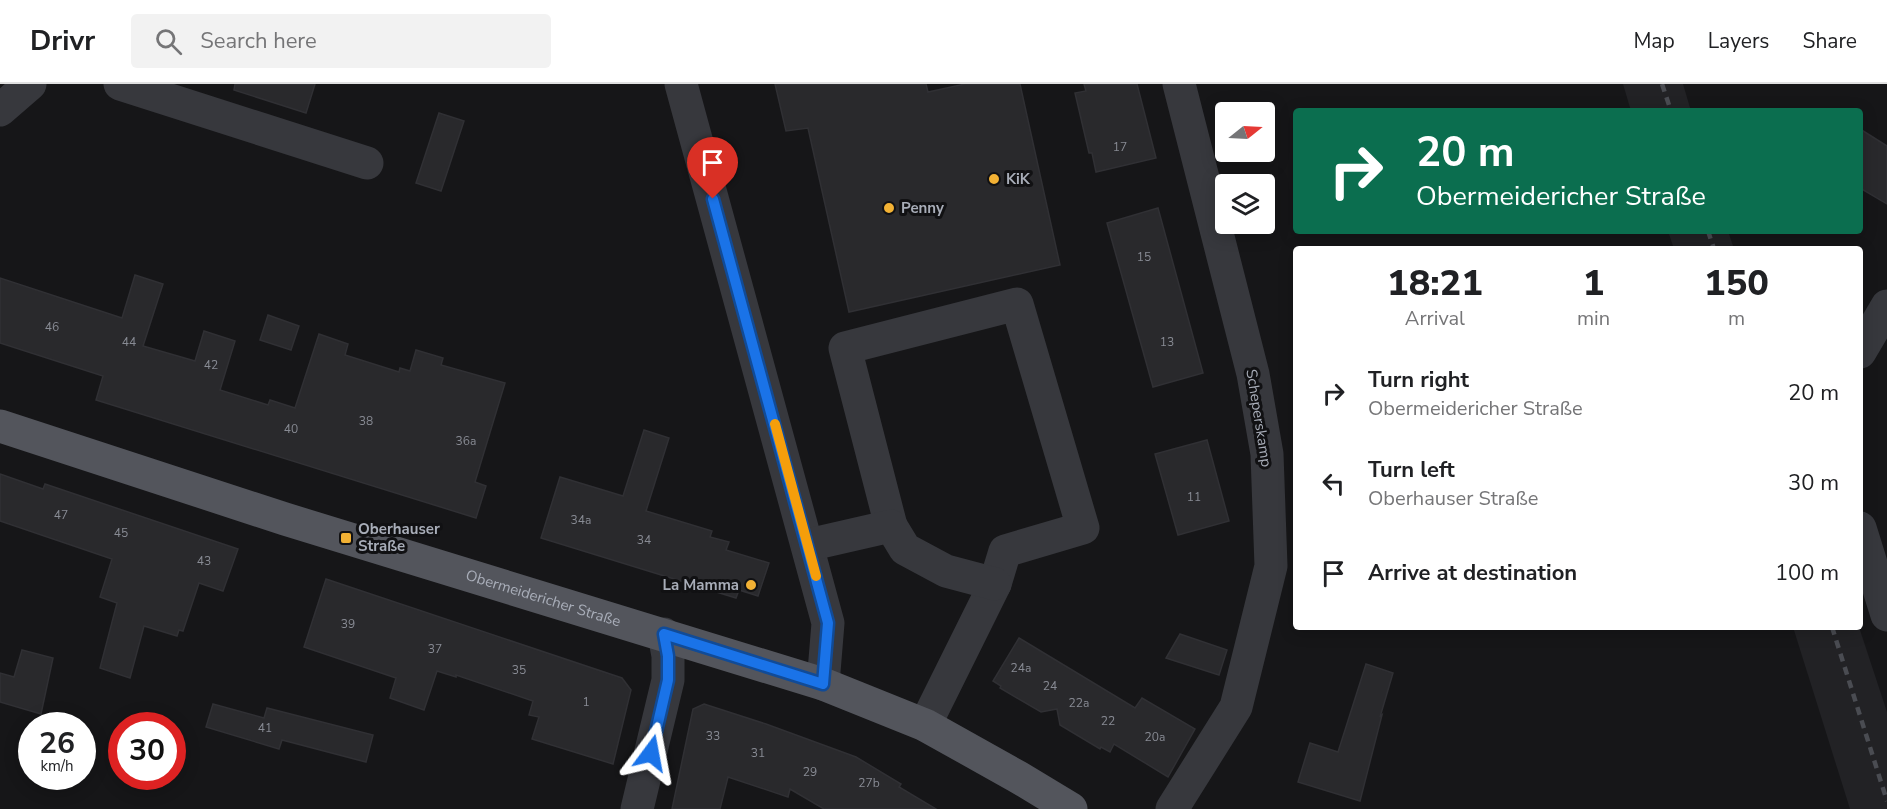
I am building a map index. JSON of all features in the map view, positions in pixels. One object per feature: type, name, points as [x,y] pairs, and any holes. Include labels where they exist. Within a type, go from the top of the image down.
[{"type":"main road","name":"Obermeidericher Straße","points":[[0,426],[285,519],[823,684],[925,725],[1071,809]]},
{"type":"street","points":[[0,110],[30,84]]},
{"type":"street","points":[[120,84],[367,163]]},
{"type":"street","points":[[681,84],[828,623],[823,684]]},
{"type":"street","name":"Scheperskamp","points":[[1172,809],[1236,707],[1271,566],[1267,454],[1253,374],[1179,84]]},
{"type":"street","points":[[925,725],[995,584],[1005,551],[1083,528],[1017,304],[845,348],[891,526],[905,549],[946,571],[995,584]]},
{"type":"street","points":[[1863,347],[1887,306]]},
{"type":"street","points":[[808,545],[891,526]]},
{"type":"street","points":[[1863,538],[1887,615]]},
{"type":"street","points":[[637,809],[668,680],[668,656],[664,634]]},
{"type":"shaded area","points":[[1623,84],[1683,84],[1690,108],[1630,108]]},
{"type":"shaded area","points":[[1669,234],[1729,234],[1733,246],[1673,246]]},
{"type":"shaded area","points":[[1794,630],[1860,630],[1887,712],[1887,809],[1850,809]]},
{"type":"building","points":[[235,84],[315,84],[306,113],[234,90]]},
{"type":"building","points":[[775,84],[926,84],[928,92],[965,84],[1020,84],[1060,265],[849,312],[808,128],[786,131]]},
{"type":"building","points":[[1084,84],[1137,84],[1156,158],[1096,172],[1092,153],[1089,153],[1075,93],[1086,91]]},
{"type":"building","points":[[439,113],[464,121],[441,191],[416,183]]},
{"type":"building","points":[[1863,131],[1887,146],[1887,204],[1863,190]]},
{"type":"building","points":[[1158,208],[1203,373],[1153,387],[1107,223]]},
{"type":"building","points":[[135,275],[163,284],[143,346],[195,361],[204,331],[235,341],[220,390],[268,405],[270,400],[295,408],[319,334],[348,344],[345,355],[399,372],[400,368],[410,371],[416,350],[443,358],[441,365],[505,383],[475,482],[486,486],[476,518],[96,400],[103,376],[0,343],[0,278],[122,318]]},
{"type":"building","points":[[268,315],[299,326],[291,350],[260,340]]},
{"type":"building","points":[[644,430],[669,438],[646,511],[712,531],[710,537],[729,542],[726,550],[769,563],[758,596],[739,590],[736,598],[541,538],[560,477],[623,496]]},
{"type":"building","points":[[1207,440],[1229,521],[1178,535],[1155,454]]},
{"type":"building","points":[[0,474],[43,489],[45,484],[238,549],[223,591],[199,583],[183,631],[179,630],[177,636],[144,626],[130,678],[100,668],[117,603],[100,597],[112,559],[0,521]]},
{"type":"building","points":[[326,579],[622,678],[631,690],[613,764],[532,739],[539,717],[529,715],[533,701],[456,675],[456,677],[437,671],[424,710],[390,698],[396,678],[304,647]]},
{"type":"building","points":[[1180,634],[1227,650],[1219,675],[1166,658]]},
{"type":"building","points":[[1019,638],[1135,708],[1142,698],[1195,729],[1168,777],[1114,744],[1110,752],[1101,747],[1100,749],[1060,725],[1057,709],[1041,712],[1000,688],[1001,686],[993,681]]},
{"type":"building","points":[[22,650],[53,658],[41,712],[0,702],[0,673],[14,677]]},
{"type":"building","points":[[1366,664],[1393,673],[1360,801],[1298,782],[1310,743],[1338,752]]},
{"type":"building","points":[[213,704],[264,718],[267,708],[373,735],[366,762],[282,740],[279,749],[206,727]]},
{"type":"building","points":[[704,704],[856,757],[901,784],[899,787],[936,809],[824,809],[790,789],[788,797],[728,777],[720,809],[672,809],[693,709]]},
{"type":"railway","points":[[1662,84],[1670,108]]},
{"type":"railway","points":[[1709,234],[1713,246]]},
{"type":"railway","points":[[1833,630],[1887,801]]},
{"type":"slow traffic","points":[[775,424],[816,576]]},
{"type":"place","name":"KiK","points":[[994,179]]},
{"type":"place","name":"Penny","points":[[889,208]]},
{"type":"place","name":"Oberhauser Straße","points":[[346,538]]},
{"type":"place","name":"La Mamma","points":[[751,585]]},
{"type":"route","points":[[651,753],[668,680],[668,656],[664,634],[823,684],[828,623],[713,199]]}]
